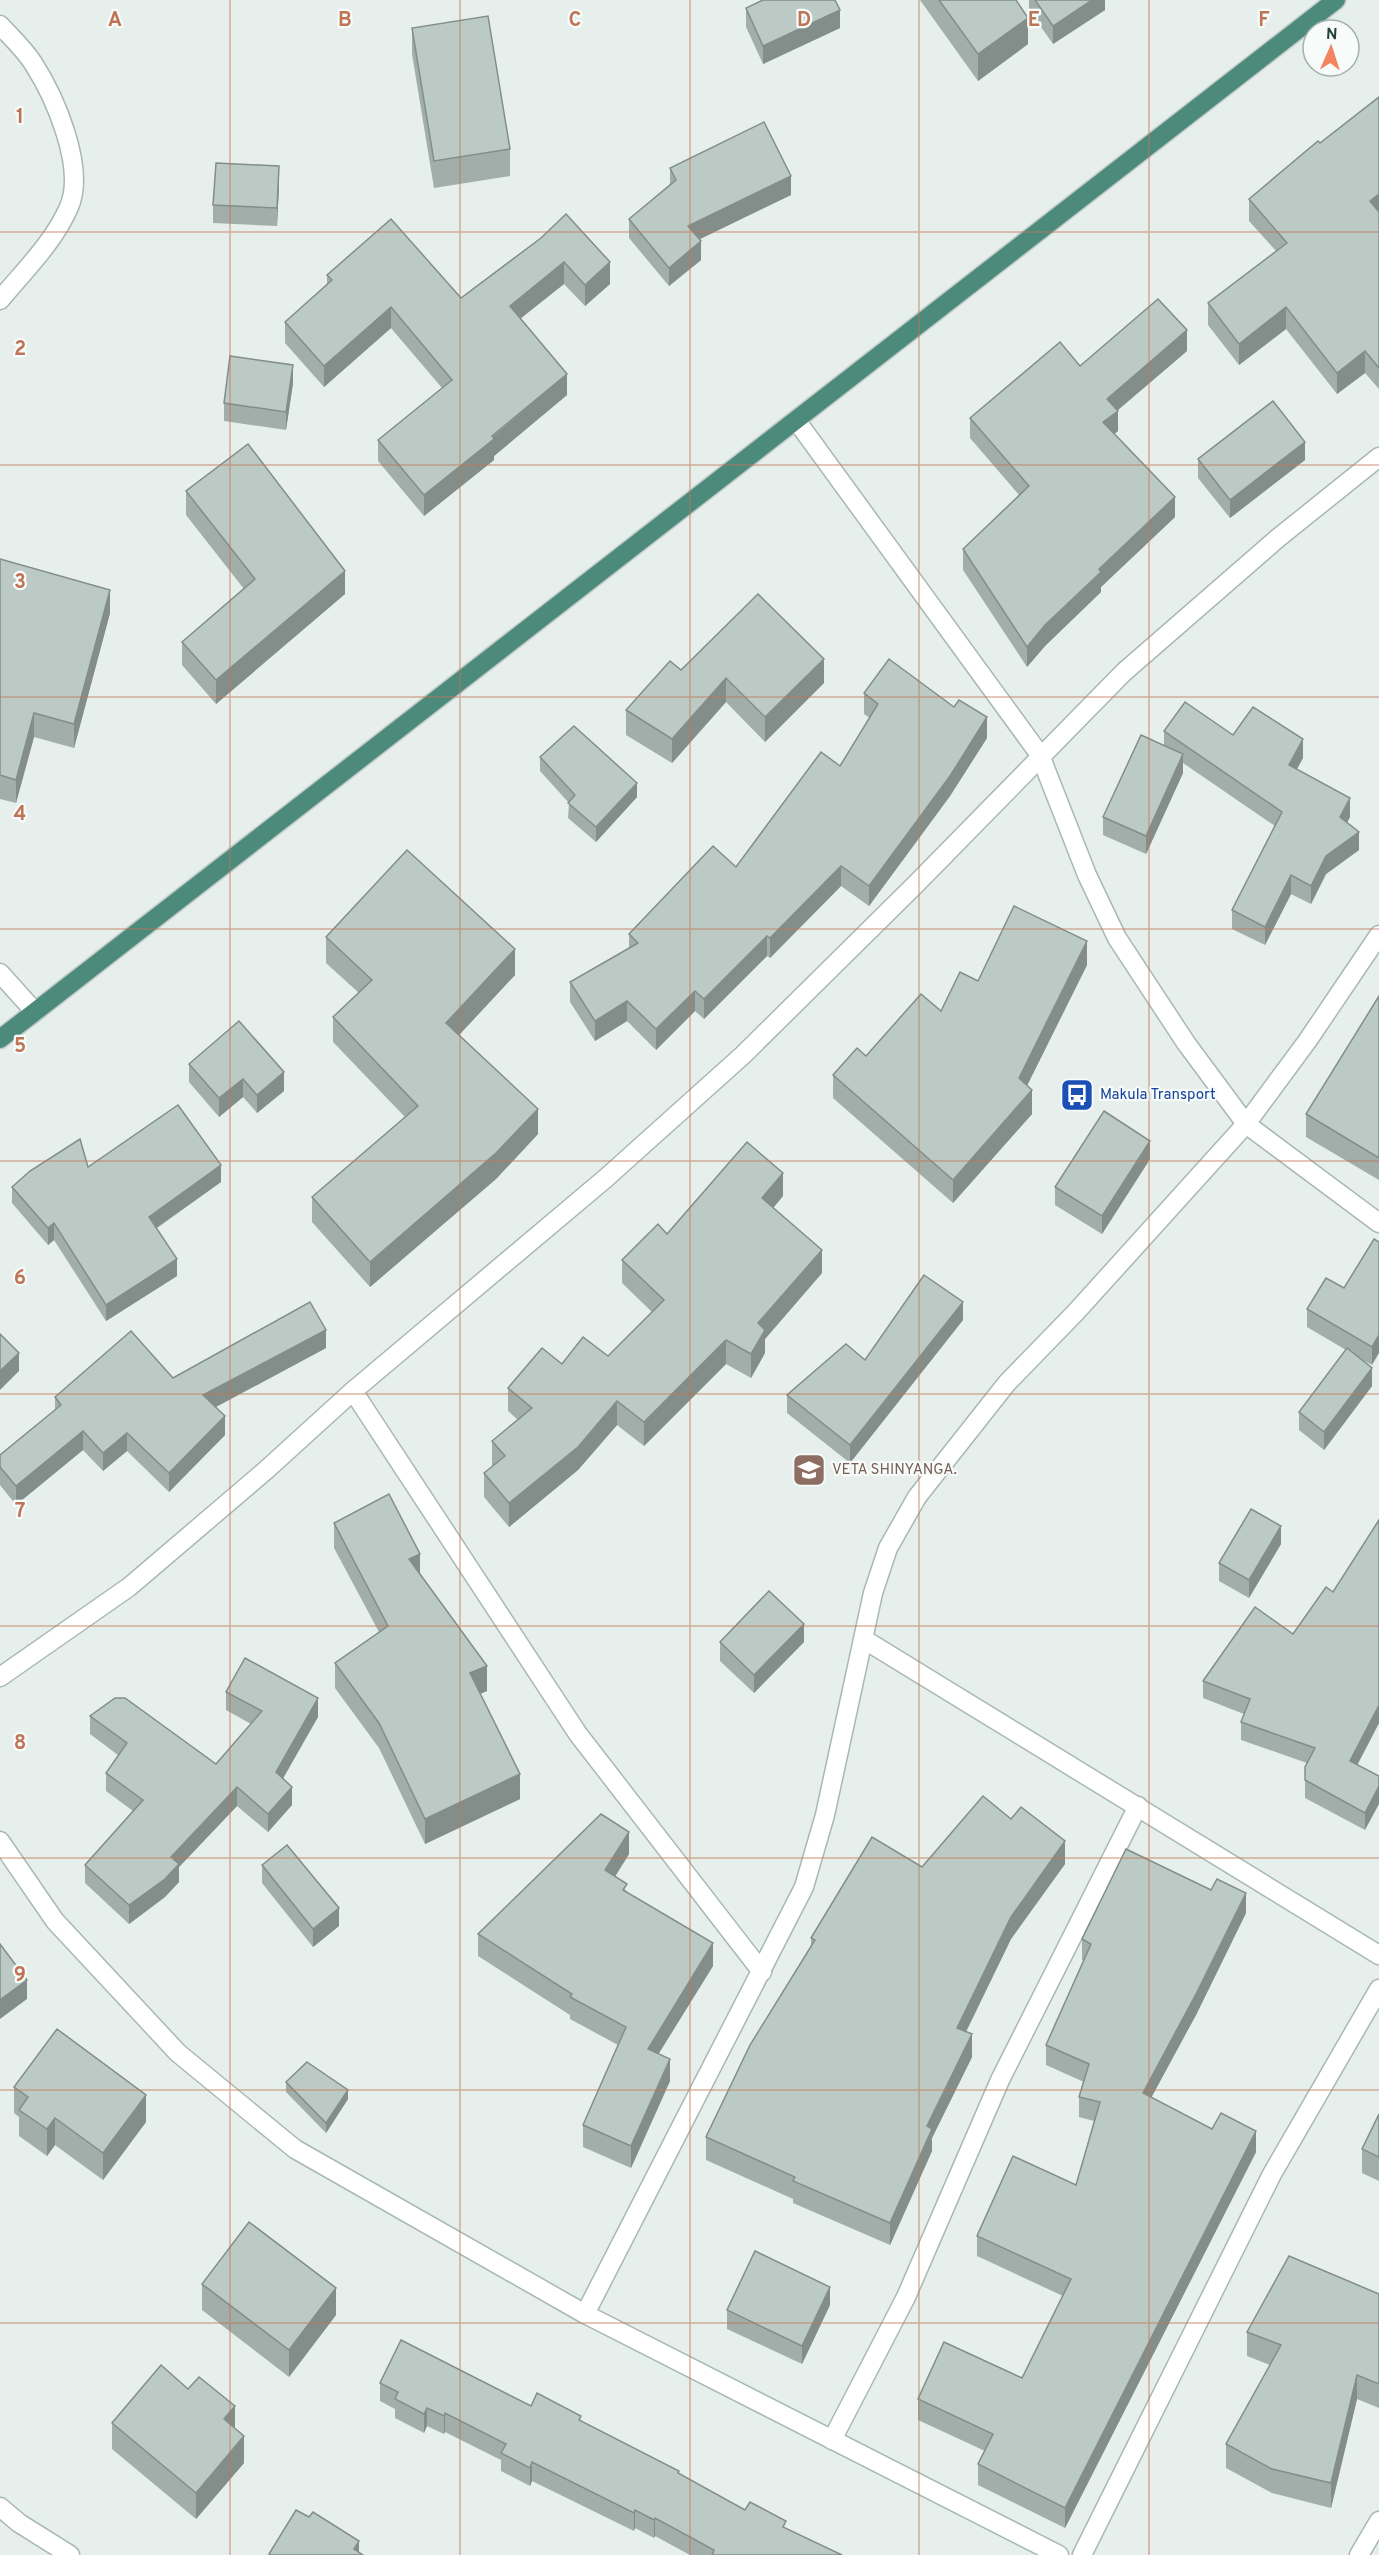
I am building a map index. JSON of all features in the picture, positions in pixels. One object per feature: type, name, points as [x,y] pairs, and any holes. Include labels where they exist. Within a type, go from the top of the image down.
[{"type":"highway","points":[[0,1039],[1336,0]]},
{"type":"street","points":[[0,25],[33,63],[48,92],[69,142],[74,192],[69,207],[45,246],[0,300]]},
{"type":"street","points":[[796,420],[1041,754],[1087,875],[1117,938],[1186,1043],[1246,1124],[1379,1223]]},
{"type":"street","points":[[0,1677],[129,1587],[265,1471],[353,1391],[606,1178],[743,1055],[916,884],[1041,754],[1124,672],[1194,609],[1379,457]]},
{"type":"street","points":[[585,2314],[804,1887],[825,1815],[865,1640],[873,1593],[888,1548],[917,1497],[1007,1383],[1076,1312],[1246,1124],[1376,945]]},
{"type":"street","points":[[0,973],[35,1012]]},
{"type":"street","points":[[353,1391],[578,1734],[762,1972]]},
{"type":"street","points":[[865,1640],[1379,1955]]},
{"type":"street","points":[[832,2440],[906,2297],[1010,2058],[1138,1806]]},
{"type":"street","points":[[0,1841],[55,1921],[178,2053],[295,2149],[585,2314],[1059,2555]]},
{"type":"street","points":[[1082,2555],[1272,2174],[1379,1989]]},
{"type":"street","points":[[0,2507],[19,2523],[70,2555]]},
{"type":"street","points":[[1359,2555],[1379,2521]]},
{"type":"building","points":[[763,0],[835,0],[840,10],[763,46],[746,8]]},
{"type":"building","points":[[939,0],[1016,0],[1028,18],[978,54]]},
{"type":"building","points":[[1035,0],[1092,0],[1053,26]]},
{"type":"building","points":[[488,16],[510,149],[434,161],[412,28]]},
{"type":"building","points":[[1379,97],[1379,194],[1370,201],[1379,212],[1379,368],[1365,351],[1337,373],[1286,307],[1239,344],[1208,303],[1287,243],[1249,199],[1318,141],[1320,143]]},
{"type":"building","points":[[764,122],[791,176],[688,226],[701,241],[669,268],[629,219],[676,180],[670,168]]},
{"type":"building","points":[[216,163],[279,166],[277,208],[213,205]]},
{"type":"building","points":[[566,214],[610,262],[585,285],[564,262],[510,306],[567,374],[492,436],[494,439],[424,495],[378,440],[452,380],[391,307],[324,366],[285,322],[332,280],[327,275],[391,219],[461,298],[541,238]]},
{"type":"building","points":[[1158,299],[1187,330],[1107,399],[1118,411],[1103,422],[1175,497],[1099,569],[1101,572],[1045,625],[1027,647],[963,549],[1029,486],[970,418],[1060,342],[1080,366]]},
{"type":"building","points":[[230,356],[293,365],[286,412],[224,403]]},
{"type":"building","points":[[1273,401],[1305,442],[1230,500],[1198,459]]},
{"type":"building","points":[[248,444],[345,571],[216,680],[182,642],[255,579],[186,491]]},
{"type":"building","points":[[0,559],[110,590],[74,724],[34,713],[16,780],[0,775]]},
{"type":"building","points":[[758,594],[824,659],[765,717],[726,678],[672,739],[626,710],[670,661],[681,670]]},
{"type":"building","points":[[889,659],[954,707],[959,700],[987,717],[950,776],[869,886],[841,866],[770,938],[767,936],[704,999],[695,991],[656,1029],[627,1001],[595,1021],[570,982],[638,943],[629,934],[713,846],[736,867],[821,752],[840,766],[878,704],[864,693]]},
{"type":"building","points":[[1185,702],[1233,735],[1253,707],[1303,739],[1289,765],[1350,798],[1340,817],[1359,832],[1326,856],[1311,886],[1291,875],[1265,927],[1232,910],[1282,812],[1164,731]]},
{"type":"building","points":[[574,726],[637,783],[596,827],[568,803],[575,795],[540,757]]},
{"type":"building","points":[[1141,735],[1183,754],[1146,836],[1103,817]]},
{"type":"building","points":[[407,850],[515,949],[446,1023],[538,1109],[496,1153],[370,1262],[312,1197],[418,1106],[333,1017],[372,980],[326,937]]},
{"type":"building","points":[[1014,906],[1087,941],[1019,1078],[1032,1090],[953,1180],[833,1075],[857,1048],[866,1056],[921,994],[941,1011],[960,972],[978,981]]},
{"type":"building","points":[[1379,996],[1379,1158],[1306,1114]]},
{"type":"building","points":[[239,1021],[284,1072],[257,1095],[243,1079],[219,1098],[189,1064]]},
{"type":"building","points":[[178,1105],[221,1165],[149,1217],[177,1259],[106,1305],[54,1223],[48,1228],[12,1187],[30,1171],[80,1139],[88,1167]]},
{"type":"building","points":[[1104,1111],[1150,1141],[1102,1216],[1055,1187]]},
{"type":"building","points":[[747,1142],[783,1173],[762,1198],[822,1250],[758,1323],[765,1330],[751,1354],[726,1340],[644,1422],[617,1401],[578,1447],[509,1503],[484,1473],[505,1456],[492,1441],[532,1408],[508,1388],[542,1348],[562,1364],[583,1337],[608,1356],[664,1300],[622,1260],[658,1224],[667,1234]]},
{"type":"building","points":[[1374,1239],[1379,1242],[1379,1335],[1372,1347],[1307,1309],[1326,1278],[1344,1288]]},
{"type":"building","points":[[924,1275],[963,1302],[850,1445],[787,1395],[846,1344],[865,1360]]},
{"type":"building","points":[[310,1302],[326,1330],[203,1395],[225,1416],[169,1473],[127,1433],[103,1453],[83,1431],[16,1486],[0,1467],[0,1455],[61,1405],[55,1397],[131,1331],[173,1378]]},
{"type":"building","points":[[0,1334],[19,1353],[0,1371]]},
{"type":"building","points":[[1347,1348],[1372,1368],[1324,1432],[1299,1412]]},
{"type":"building","points":[[389,1494],[420,1554],[409,1559],[487,1666],[470,1673],[520,1774],[425,1819],[379,1723],[335,1663],[388,1626],[334,1523]]},
{"type":"building","points":[[1251,1509],[1281,1526],[1249,1580],[1219,1563]]},
{"type":"building","points":[[1379,1520],[1379,1705],[1350,1761],[1379,1776],[1379,1786],[1365,1813],[1305,1780],[1305,1767],[1315,1748],[1241,1722],[1250,1699],[1203,1681],[1255,1607],[1293,1634],[1326,1587],[1333,1592]]},
{"type":"building","points":[[769,1591],[804,1624],[754,1675],[720,1642]]},
{"type":"building","points":[[245,1658],[318,1698],[276,1772],[292,1787],[268,1814],[237,1787],[171,1857],[179,1864],[165,1879],[129,1905],[85,1865],[143,1800],[106,1773],[127,1743],[90,1716],[115,1698],[125,1698],[216,1764],[262,1711],[226,1692]]},
{"type":"building","points":[[983,1796],[1011,1819],[1021,1807],[1065,1841],[1011,1917],[957,2028],[972,2034],[927,2126],[932,2129],[890,2223],[793,2181],[795,2177],[706,2137],[750,2045],[815,1940],[811,1938],[872,1837],[922,1867]]},
{"type":"building","points":[[601,1814],[629,1832],[605,1870],[627,1884],[623,1890],[713,1943],[648,2049],[670,2059],[631,2146],[583,2125],[626,2027],[570,1997],[572,1994],[478,1934]]},
{"type":"building","points":[[287,1845],[339,1908],[313,1929],[262,1865]]},
{"type":"building","points":[[1126,1849],[1211,1890],[1217,1879],[1246,1893],[1143,2093],[1212,2129],[1221,2113],[1256,2131],[1065,2508],[978,2464],[993,2434],[918,2399],[944,2342],[1022,2378],[1071,2279],[977,2236],[1013,2156],[1076,2185],[1100,2102],[1079,2097],[1089,2064],[1046,2045],[1091,1944],[1082,1939]]},
{"type":"building","points":[[0,1944],[27,1980],[0,2000]]},
{"type":"building","points":[[57,2029],[146,2095],[103,2153],[55,2118],[47,2129],[19,2110],[28,2097],[14,2087]]},
{"type":"building","points":[[307,2062],[348,2090],[326,2123],[286,2082]]},
{"type":"building","points":[[1379,2114],[1379,2157],[1362,2149]]},
{"type":"building","points":[[249,2222],[336,2288],[289,2350],[202,2284]]},
{"type":"building","points":[[755,2251],[830,2287],[802,2346],[727,2310]]},
{"type":"building","points":[[1289,2256],[1379,2294],[1379,2384],[1357,2375],[1331,2483],[1272,2469],[1226,2444],[1281,2345],[1247,2332]]},
{"type":"building","points":[[401,2340],[531,2406],[537,2393],[581,2416],[579,2420],[679,2471],[678,2473],[745,2510],[750,2502],[786,2521],[783,2527],[842,2555],[712,2555],[714,2550],[655,2518],[654,2520],[635,2510],[634,2513],[532,2462],[530,2468],[501,2453],[506,2444],[445,2413],[444,2416],[427,2408],[424,2414],[395,2399],[398,2392],[380,2383]]},
{"type":"building","points":[[161,2365],[188,2389],[199,2377],[235,2406],[224,2419],[244,2436],[196,2493],[112,2423]]},
{"type":"building","points":[[296,2510],[309,2517],[313,2512],[359,2541],[354,2549],[363,2555],[269,2554]]},
{"type":"place","name":"Makula Transport","points":[[1077,1095]]},
{"type":"place","name":"VETA SHINYANGA.","points":[[809,1470]]}]
